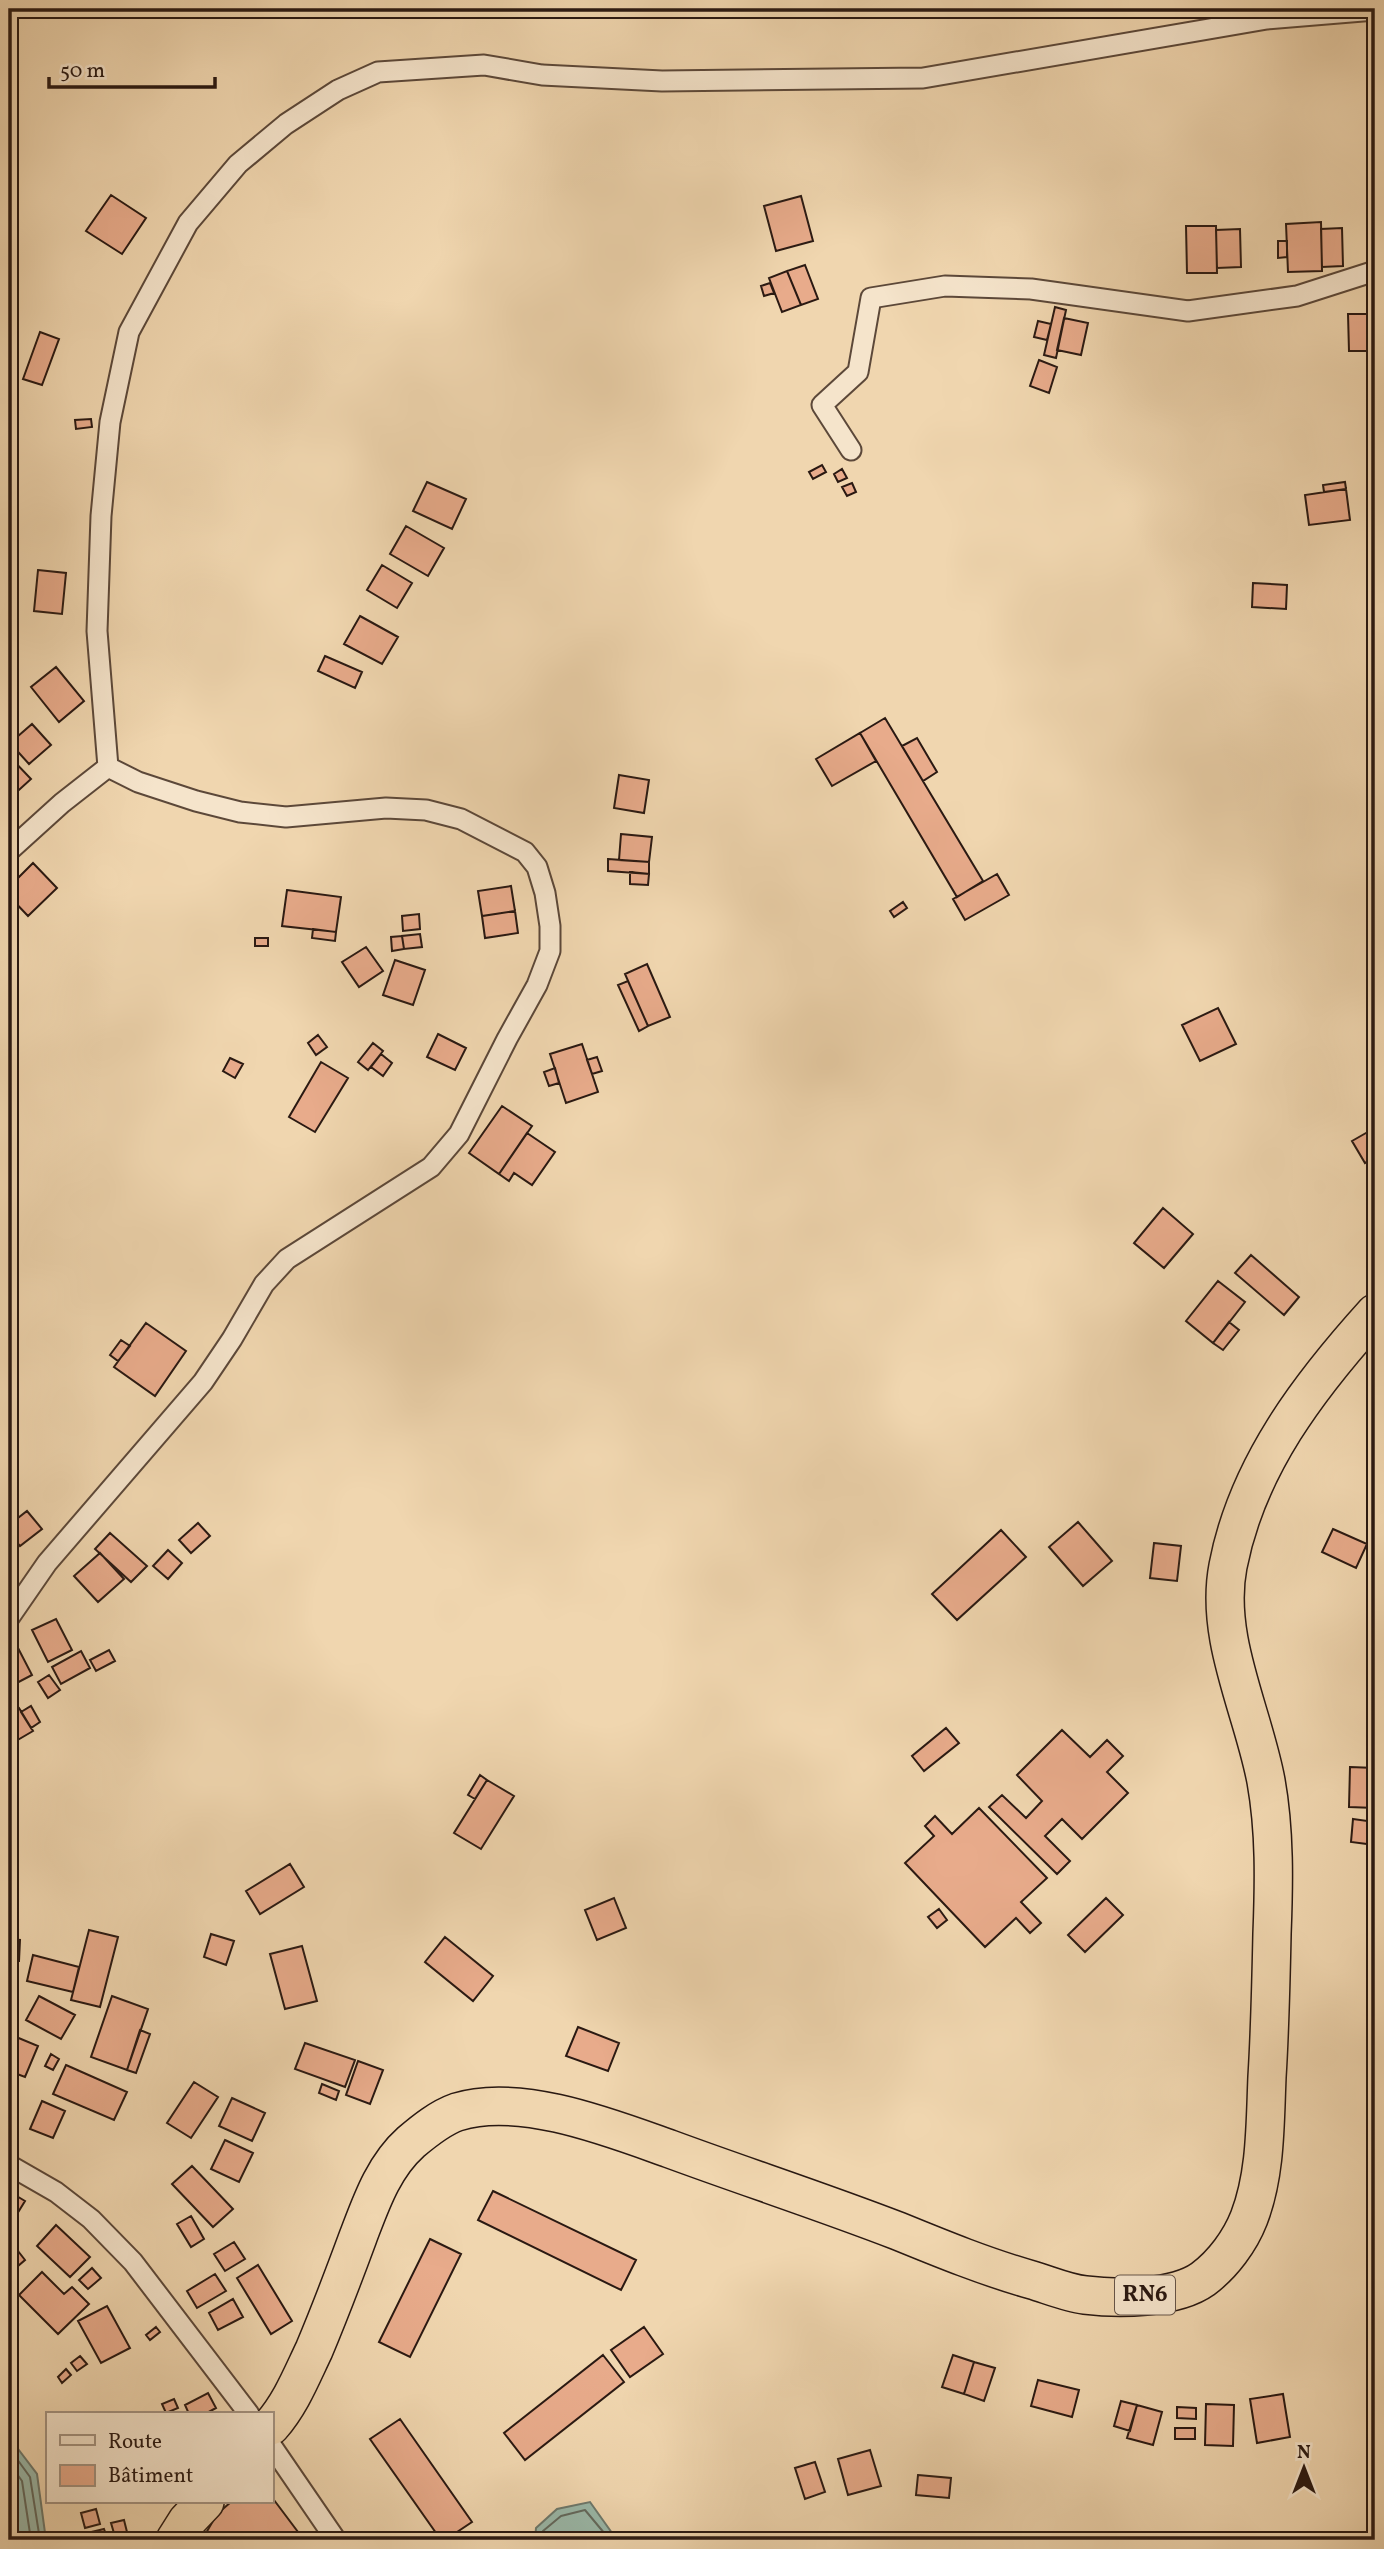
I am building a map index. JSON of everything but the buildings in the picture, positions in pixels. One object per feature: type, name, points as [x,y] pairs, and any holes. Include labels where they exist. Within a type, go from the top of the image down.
[{"type":"highway","name":"RN6","points":[[273,2423],[293,2396],[334,2302],[384,2174],[407,2145],[435,2124],[458,2112],[491,2108],[537,2108],[604,2126],[890,2228],[988,2267],[1080,2295],[1128,2297],[1171,2292],[1200,2281],[1225,2257],[1241,2237],[1250,2216],[1262,2160],[1270,2041],[1274,1870],[1265,1777],[1234,1661],[1227,1623],[1224,1594],[1228,1563],[1261,1466],[1319,1378],[1375,1313]]},
{"type":"highway","points":[[175,2540],[187,2521],[203,2504]]},
{"type":"street","points":[[108,767],[97,631],[101,516],[110,422],[128,332],[188,223],[238,164],[286,124],[338,90],[378,72],[484,65],[542,75],[662,81],[923,78],[1267,19],[1375,10]]},
{"type":"street","points":[[851,450],[822,405],[858,372],[871,298],[945,286],[1031,289],[1188,311],[1297,296],[1375,271]]},
{"type":"street","points":[[9,851],[62,803],[108,767]]},
{"type":"street","points":[[9,1618],[47,1563],[203,1382],[271,1275],[287,1259],[431,1167],[460,1134],[507,1038],[537,985],[551,951],[545,893],[537,867],[525,852],[461,819],[426,810],[386,808],[286,817],[240,812],[138,782],[108,767]]},
{"type":"street","points":[[9,2165],[57,2192],[91,2219],[175,2315],[248,2412]]},
{"type":"street","points":[[273,2448],[337,2540]]},
{"type":"water","points":[[9,2437],[37,2474],[46,2540],[9,2540]]},
{"type":"water","points":[[590,2502],[617,2540],[535,2540],[536,2528],[557,2509]]}]
